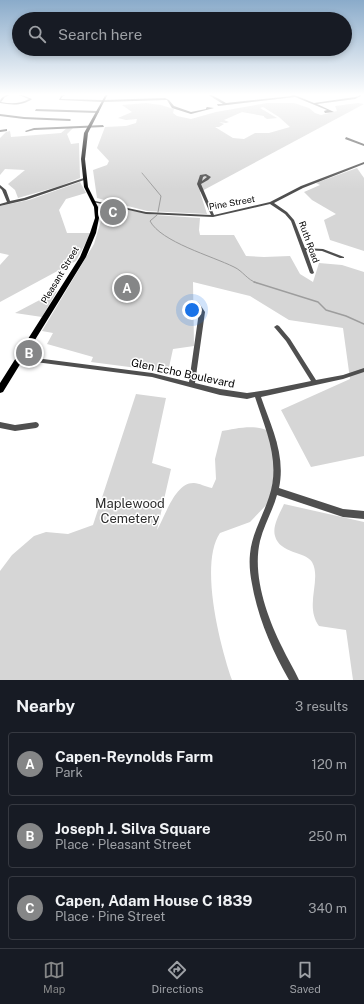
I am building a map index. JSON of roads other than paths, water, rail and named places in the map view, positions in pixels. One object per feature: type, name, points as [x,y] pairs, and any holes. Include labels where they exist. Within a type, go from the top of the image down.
[{"type":"main road","name":"Pleasant Street","points":[[0,390],[83,258],[95,227],[97,209],[95,202],[86,187],[83,159],[86,133],[89,126]]},
{"type":"street","points":[[26,131],[34,129],[103,126]]},
{"type":"street","points":[[0,131],[6,130]]},
{"type":"street","points":[[346,138],[364,145]]},
{"type":"street","name":"Pine Street","points":[[95,202],[152,213],[213,216],[271,203],[302,187],[364,163]]},
{"type":"street","points":[[0,205],[85,179]]},
{"type":"street","points":[[200,183],[201,191],[213,216]]},
{"type":"street","points":[[0,186],[4,190],[9,203]]},
{"type":"street","name":"Ruth Road","points":[[271,203],[286,213],[293,221],[312,273]]},
{"type":"street","points":[[97,209],[109,204]]},
{"type":"street","points":[[303,249],[323,250],[342,256]]},
{"type":"street","points":[[192,384],[202,312],[197,304]]},
{"type":"street","points":[[277,327],[293,347],[315,383]]},
{"type":"street","name":"Glen Echo Boulevard","points":[[20,358],[145,374],[227,393],[257,395],[315,383],[364,370]]},
{"type":"street","points":[[257,395],[277,458],[278,471],[275,490],[256,540],[253,567],[259,596],[272,635],[294,680]]},
{"type":"street","points":[[0,425],[20,428],[36,425]]},
{"type":"street","points":[[275,490],[343,513],[364,515]]},
{"type":"waterway","points":[[142,173],[161,196],[158,212]]},
{"type":"waterway","points":[[157,215],[150,221],[156,229],[165,236],[188,248],[234,267],[250,280],[256,283]]},
{"type":"waterway","points":[[256,283],[318,302],[326,310],[346,316],[364,324]]},
{"type":"place","name":"Capen, Adam House C 1839","points":[[113,212]]},
{"type":"place","name":"Capen-Reynolds Farm","points":[[127,288]]},
{"type":"place","name":"Joseph J. Silva Square","points":[[29,353]]},
{"type":"park label","name":"Maplewood Cemetery","points":[[130,510]]}]
